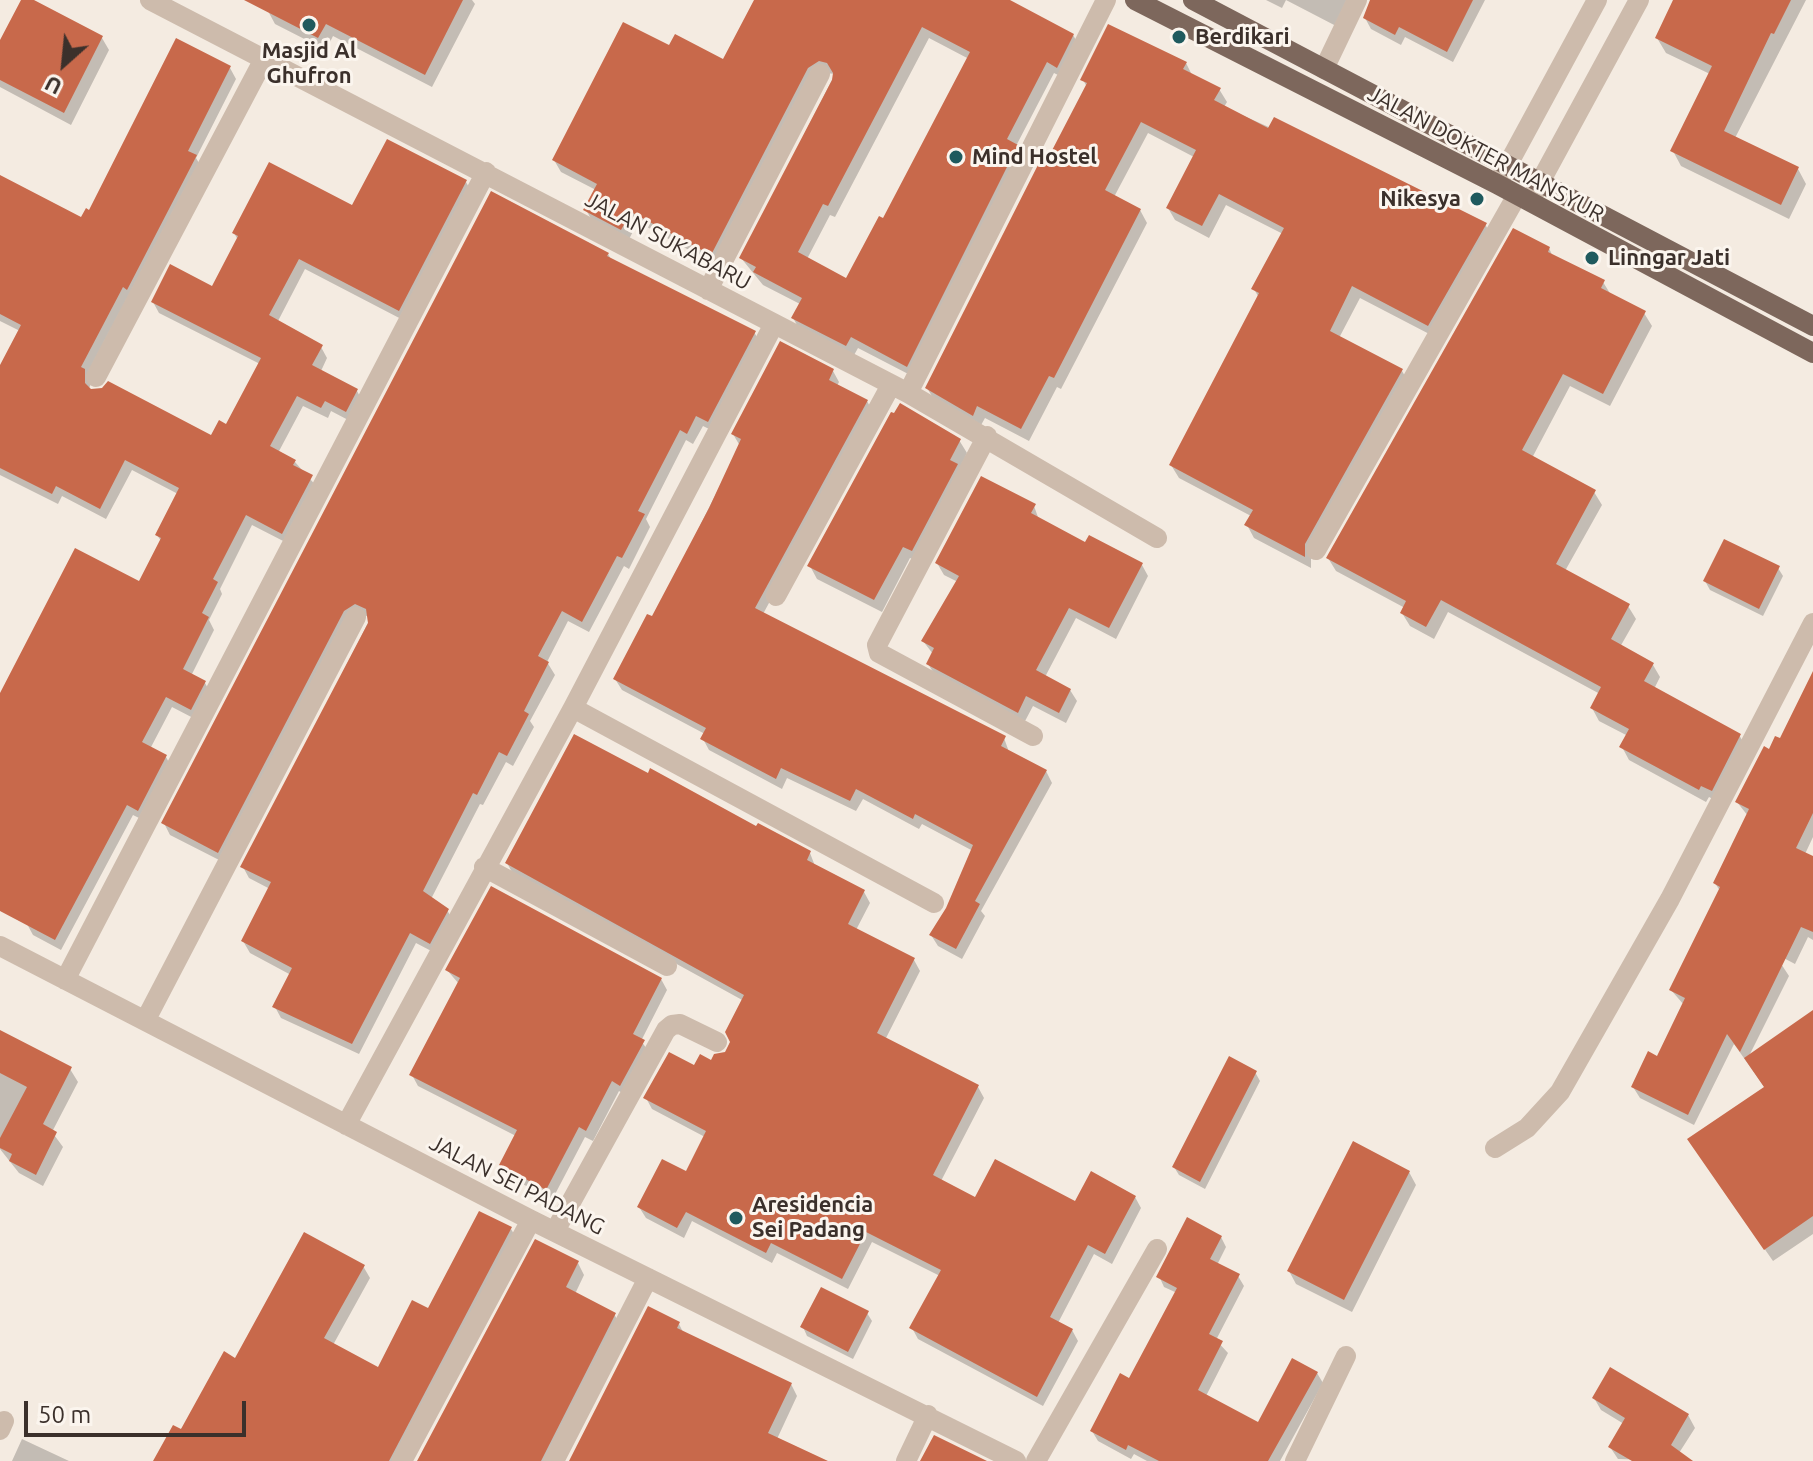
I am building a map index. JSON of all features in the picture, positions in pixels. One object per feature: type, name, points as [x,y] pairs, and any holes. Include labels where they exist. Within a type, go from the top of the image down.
[{"type":"main road","name":"JALAN DOKTER MANSYUR","points":[[1135,0],[1502,175],[1540,183],[1813,326]]},
{"type":"main road","name":"JALAN DOKTER MANSYUR","points":[[1193,0],[1324,69],[1502,175],[1522,200],[1813,353]]},
{"type":"street","name":"JALAN SUKABARU","points":[[150,0],[900,389],[987,436],[1157,538]]},
{"type":"street","points":[[776,596],[900,389],[1106,0]]},
{"type":"street","points":[[1324,69],[1357,0]]},
{"type":"street","points":[[1316,550],[1522,200],[1540,183],[1639,0]]},
{"type":"street","points":[[1502,175],[1592,8],[1621,33]]},
{"type":"street","points":[[96,377],[263,61]]},
{"type":"street","points":[[708,290],[820,74]]},
{"type":"street","points":[[65,980],[486,172]]},
{"type":"street","points":[[346,1125],[573,708],[774,324]]},
{"type":"street","points":[[987,436],[877,645],[879,653],[1033,736]]},
{"type":"street","points":[[145,1021],[356,617]]},
{"type":"street","points":[[1495,1148],[1527,1128],[1560,1092],[1670,899],[1813,623]]},
{"type":"street","points":[[573,708],[934,903]]},
{"type":"street","points":[[484,867],[667,966]]},
{"type":"street","name":"JALAN SEI PADANG","points":[[0,946],[531,1220],[1016,1461]]},
{"type":"street","points":[[555,1231],[666,1030],[680,1024],[717,1042]]},
{"type":"street","points":[[402,1461],[531,1220]]},
{"type":"street","points":[[1036,1461],[1157,1249]]},
{"type":"street","points":[[554,1461],[648,1278]]},
{"type":"street","points":[[1295,1461],[1346,1356]]},
{"type":"street","points":[[906,1461],[928,1415]]},
{"type":"building","points":[[21,0],[34,0],[103,36],[64,113],[0,80],[0,40]]},
{"type":"building","points":[[244,0],[463,0],[425,75],[326,24],[318,38]]},
{"type":"building","points":[[754,0],[1010,0],[1074,34],[1057,68],[1047,62],[1007,139],[1018,145],[907,367],[851,337],[846,346],[791,318],[802,298],[753,272],[756,267],[739,258],[832,80],[833,73],[827,63],[819,61],[808,68],[711,255],[631,212],[621,230],[583,210],[597,184],[552,160],[623,22],[669,45],[675,34],[723,59]],"holes":[[[922,27],[970,52],[883,218],[879,216],[846,278],[798,252],[823,204],[828,206]]]},
{"type":"building","points":[[1370,0],[1473,0],[1447,52],[1399,27],[1395,35],[1363,18]]},
{"type":"building","points":[[1673,0],[1791,0],[1774,34],[1771,33],[1724,131],[1799,167],[1781,205],[1670,151],[1712,66],[1655,38]]},
{"type":"building","points":[[1108,24],[1187,62],[1183,69],[1221,88],[1214,100],[1268,128],[1274,117],[1487,223],[1428,326],[1352,286],[1330,331],[1403,369],[1305,544],[1305,557],[1244,525],[1253,510],[1169,465],[1259,293],[1251,289],[1284,228],[1219,194],[1202,226],[1166,208],[1196,150],[1141,122],[1105,190],[1141,209],[1054,378],[1049,376],[1021,429],[977,406],[973,416],[925,388],[1042,157],[1047,160],[1087,83],[1080,80]]},
{"type":"building","points":[[176,38],[231,66],[188,151],[197,155],[127,290],[123,287],[81,367],[85,369],[85,383],[91,389],[102,388],[108,381],[211,435],[219,420],[226,424],[261,358],[151,302],[170,264],[212,286],[238,236],[232,233],[269,162],[352,205],[387,139],[467,180],[399,311],[299,259],[269,315],[323,345],[312,365],[358,389],[346,412],[325,401],[321,408],[297,396],[270,446],[296,460],[293,465],[313,475],[282,534],[246,515],[213,579],[218,582],[202,613],[209,617],[183,669],[206,681],[191,710],[166,697],[142,742],[167,755],[138,811],[127,805],[55,940],[0,911],[0,693],[75,548],[139,581],[161,538],[155,535],[179,488],[125,460],[100,509],[56,486],[52,494],[0,468],[0,365],[21,325],[0,314],[0,175],[81,217],[86,208],[89,210]]},
{"type":"building","points":[[491,191],[609,253],[607,256],[756,331],[708,422],[696,416],[687,434],[680,430],[638,511],[645,514],[622,558],[617,556],[582,622],[562,611],[538,656],[549,662],[524,711],[529,714],[507,756],[499,752],[477,795],[473,793],[423,891],[449,909],[430,944],[410,933],[352,1044],[272,1007],[292,968],[241,941],[271,882],[240,867],[368,623],[366,609],[355,604],[344,611],[218,853],[161,823]]},
{"type":"building","points":[[1513,228],[1550,247],[1548,252],[1605,280],[1601,288],[1646,311],[1603,394],[1563,374],[1522,450],[1596,490],[1556,564],[1630,604],[1611,639],[1654,663],[1644,681],[1741,734],[1712,791],[1701,786],[1699,790],[1619,747],[1629,729],[1590,708],[1601,687],[1441,600],[1426,627],[1400,613],[1406,601],[1326,558]]},
{"type":"building","points":[[780,341],[834,369],[829,380],[868,400],[755,608],[1006,736],[1001,746],[1047,770],[975,901],[980,904],[956,949],[929,935],[946,908],[973,845],[915,814],[913,819],[856,789],[850,801],[781,768],[776,779],[700,739],[706,728],[613,679],[647,614],[652,616],[709,508],[741,439],[731,434]]},
{"type":"building","points":[[900,403],[961,439],[950,460],[958,464],[912,551],[903,547],[874,600],[807,566],[891,412],[894,413]]},
{"type":"building","points":[[981,476],[1036,504],[1031,513],[1085,542],[1089,535],[1143,563],[1109,628],[1069,608],[1036,670],[1071,689],[1059,713],[1026,696],[1018,713],[926,664],[934,648],[921,641],[959,576],[935,563]]},
{"type":"building","points":[[1724,539],[1780,566],[1759,609],[1703,581]]},
{"type":"building","points":[[1813,671],[1813,813],[1796,848],[1813,856],[1813,932],[1801,927],[1740,1052],[1727,1034],[1688,1115],[1631,1087],[1648,1051],[1657,1056],[1685,998],[1669,990],[1720,887],[1713,883],[1749,809],[1735,802],[1764,746],[1769,749],[1775,736],[1780,738]]},
{"type":"building","points":[[574,734],[648,773],[650,768],[756,826],[758,823],[811,851],[807,860],[865,890],[848,924],[915,958],[877,1033],[979,1085],[933,1175],[975,1197],[995,1159],[1075,1201],[1091,1171],[1136,1196],[1105,1254],[1088,1245],[1050,1317],[1073,1329],[1037,1397],[909,1328],[941,1270],[866,1232],[842,1279],[771,1243],[766,1253],[686,1212],[677,1228],[637,1207],[662,1159],[686,1171],[706,1131],[643,1098],[669,1052],[694,1065],[700,1054],[711,1060],[714,1054],[725,1052],[730,1042],[725,1032],[744,995],[505,863]]},
{"type":"building","points":[[491,886],[662,978],[633,1034],[645,1040],[620,1086],[612,1081],[586,1131],[579,1127],[546,1190],[499,1165],[517,1130],[409,1075],[460,978],[445,970]]},
{"type":"building","points":[[1813,1010],[1813,1216],[1764,1250],[1687,1139],[1764,1087],[1744,1058]]},
{"type":"building","points":[[0,1030],[72,1067],[43,1124],[57,1132],[36,1175],[9,1161],[12,1154],[0,1148],[0,1138],[27,1087],[0,1073]]},
{"type":"building","points":[[1229,1056],[1257,1071],[1200,1182],[1172,1167]]},
{"type":"building","points":[[1353,1141],[1410,1171],[1344,1300],[1287,1271]]},
{"type":"building","points":[[479,1211],[512,1227],[389,1461],[153,1461],[173,1425],[181,1429],[224,1351],[235,1358],[304,1232],[365,1265],[324,1338],[378,1367],[412,1300],[428,1308]]},
{"type":"building","points":[[1187,1217],[1222,1236],[1210,1259],[1240,1274],[1209,1334],[1223,1341],[1198,1390],[1258,1422],[1292,1358],[1318,1372],[1268,1461],[1159,1461],[1128,1445],[1126,1450],[1090,1431],[1120,1373],[1129,1378],[1177,1288],[1156,1277]]},
{"type":"building","points":[[535,1239],[579,1261],[566,1287],[616,1313],[541,1461],[417,1461]]},
{"type":"building","points":[[821,1287],[869,1311],[848,1352],[800,1327]]},
{"type":"building","points":[[648,1306],[680,1322],[677,1328],[792,1383],[768,1433],[828,1461],[569,1461]]},
{"type":"building","points":[[1610,1367],[1689,1414],[1671,1445],[1693,1461],[1632,1461],[1608,1447],[1625,1418],[1592,1398]]},
{"type":"building","points":[[934,1435],[987,1461],[920,1461]]},
{"type":"place","name":"Masjid Al Ghufron","points":[[309,25]]},
{"type":"place","name":"Berdikari","points":[[1179,37]]},
{"type":"place","name":"Mind Hostel","points":[[956,157]]},
{"type":"place","name":"Nikesya","points":[[1477,199]]},
{"type":"place","name":"Linngar Jati","points":[[1592,258]]},
{"type":"place","name":"Aresidencia Sei Padang","points":[[736,1218]]}]
